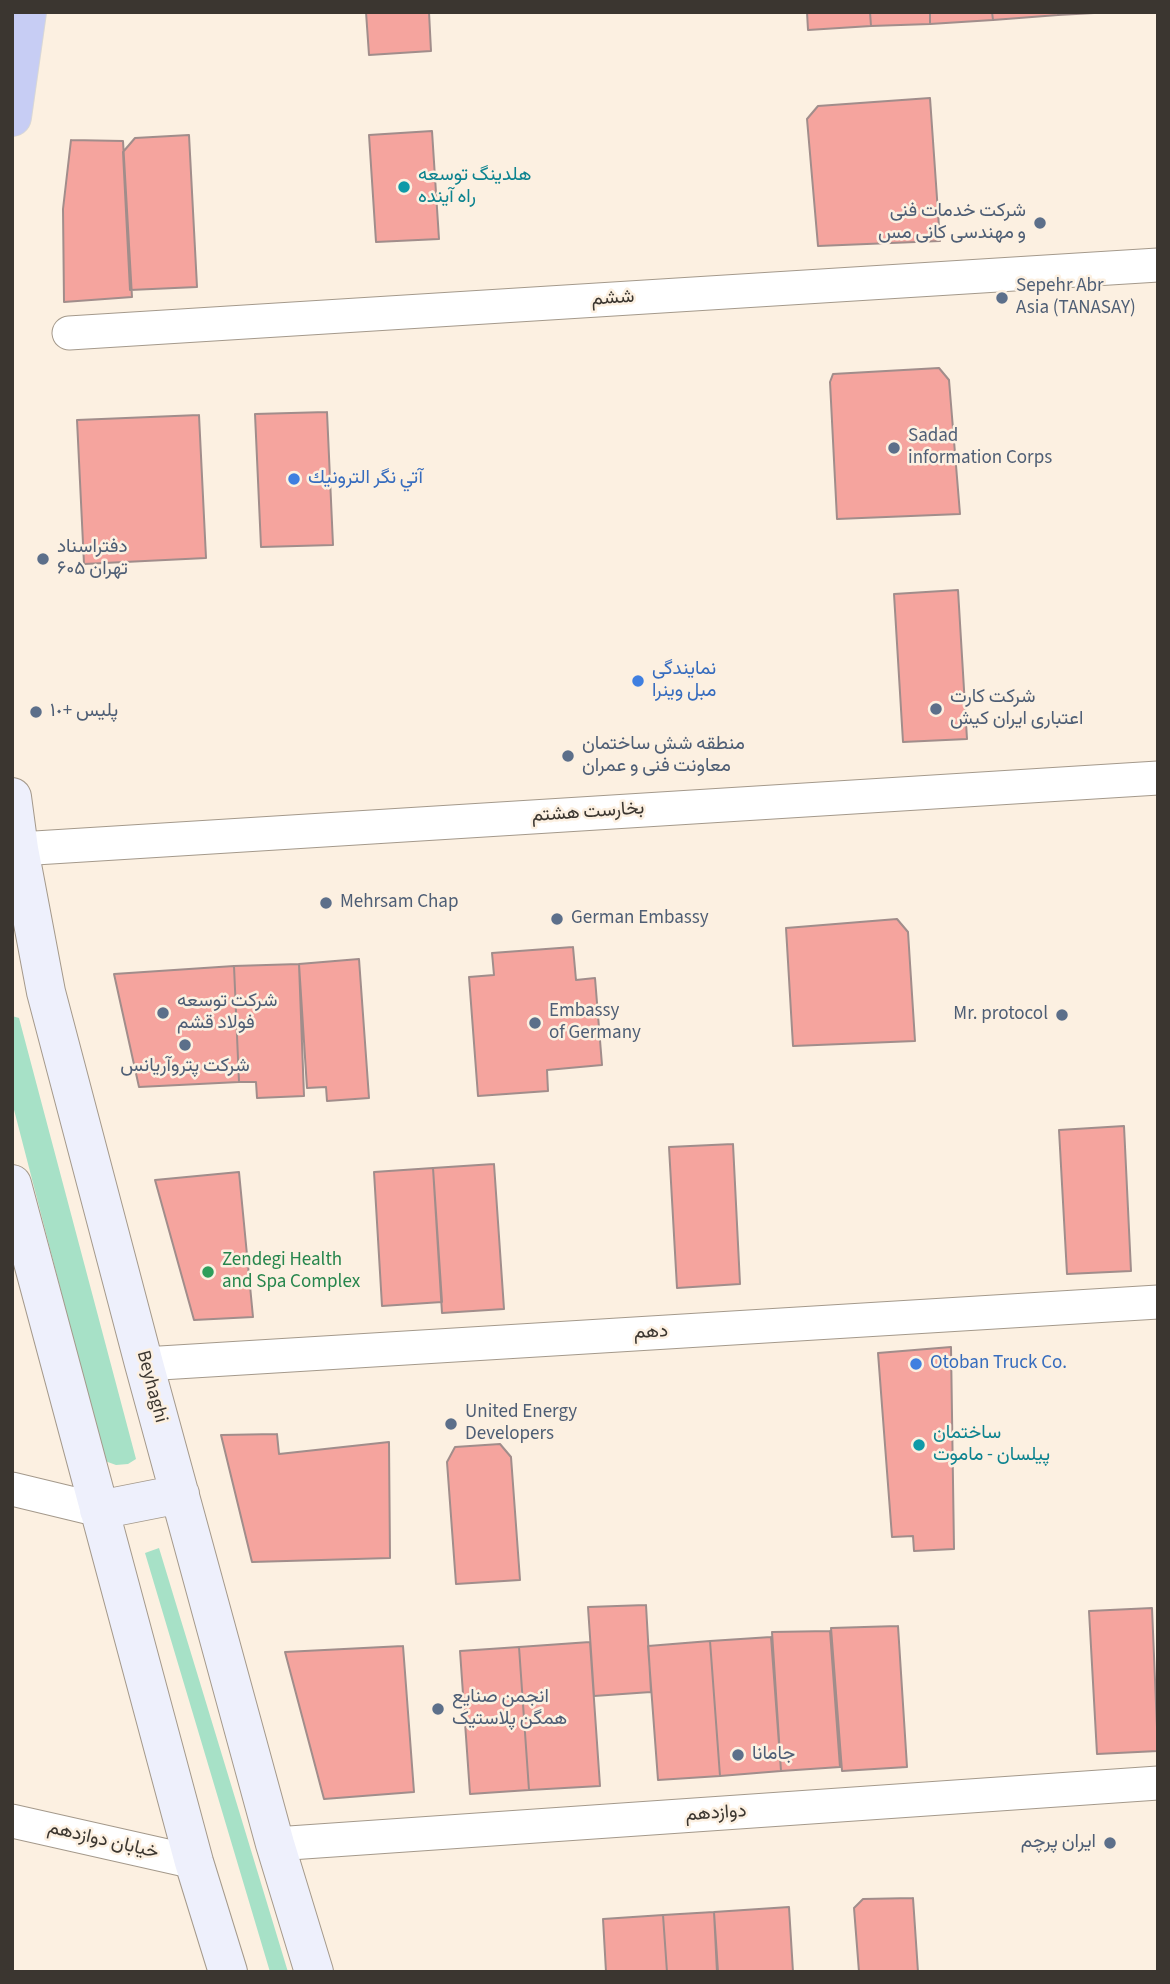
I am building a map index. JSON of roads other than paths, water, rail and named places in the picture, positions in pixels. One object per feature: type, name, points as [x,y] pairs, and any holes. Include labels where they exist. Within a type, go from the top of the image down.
[{"type":"highway","points":[[12,117],[27,12]]},
{"type":"main road","name":"Beyhaghi","points":[[12,797],[46,992],[275,1844],[314,1972]]},
{"type":"main road","points":[[12,973],[36,982],[46,992]]},
{"type":"main road","points":[[12,1184],[194,1862],[229,1972]]},
{"type":"main road","points":[[99,1510],[180,1494]]},
{"type":"street","name":"ششم","points":[[69,333],[1158,265]]},
{"type":"street","name":"بخارست هشتم","points":[[19,849],[1158,778]]},
{"type":"street","name":"دهم","points":[[144,1364],[1158,1302]]},
{"type":"street","points":[[12,1489],[99,1510]]},
{"type":"street","name":"دوازدهم","points":[[275,1844],[1158,1783]]},
{"type":"street","name":"خیابان دوازدهم","points":[[12,1821],[194,1862]]},
{"type":"place","name":"هلدینگ توسعه راه آینده","points":[[404,187]]},
{"type":"place","name":"شرکت خدمات فنی و مهندسی کانی مس","points":[[1040,223]]},
{"type":"place","name":"Sepehr Abr Asia (TANASAY)","points":[[1002,298]]},
{"type":"place","name":"Sadad information Corps","points":[[894,448]]},
{"type":"place","name":"آتي نگر الترونيك","points":[[294,479]]},
{"type":"place","name":"دفتراسناد ۶۰۵ تهران","points":[[43,559]]},
{"type":"place","name":"نمایندگی مبل وینرا","points":[[638,681]]},
{"type":"place","name":"شرکت کارت اعتباری ایران کیش","points":[[936,709]]},
{"type":"place","name":"پلیس +۱٠","points":[[36,712]]},
{"type":"place","name":"منطقه شش ساختمان معاونت فنی و عمران","points":[[568,756]]},
{"type":"place","name":"Mehrsam Chap","points":[[326,903]]},
{"type":"place","name":"German Embassy","points":[[557,919]]},
{"type":"place","name":"شرکت توسعه فولاد قشم","points":[[163,1013]]},
{"type":"place","name":"Mr. protocol","points":[[1062,1015]]},
{"type":"place","name":"Embassy of Germany","points":[[535,1023]]},
{"type":"place","name":"شرکت پتروآریانس","points":[[185,1045]]},
{"type":"place","name":"Zendegi Health and Spa Complex","points":[[208,1272]]},
{"type":"place","name":"Otoban Truck Co.","points":[[916,1364]]},
{"type":"place","name":"United Energy Developers","points":[[451,1424]]},
{"type":"place","name":"ساختمان پیلسان - ماموت","points":[[919,1445]]},
{"type":"place","name":"انجمن صنایع همگن پلاستیک","points":[[438,1709]]},
{"type":"place","name":"جامانا","points":[[738,1755]]},
{"type":"place","name":"ایران پرچم","points":[[1110,1843]]}]
